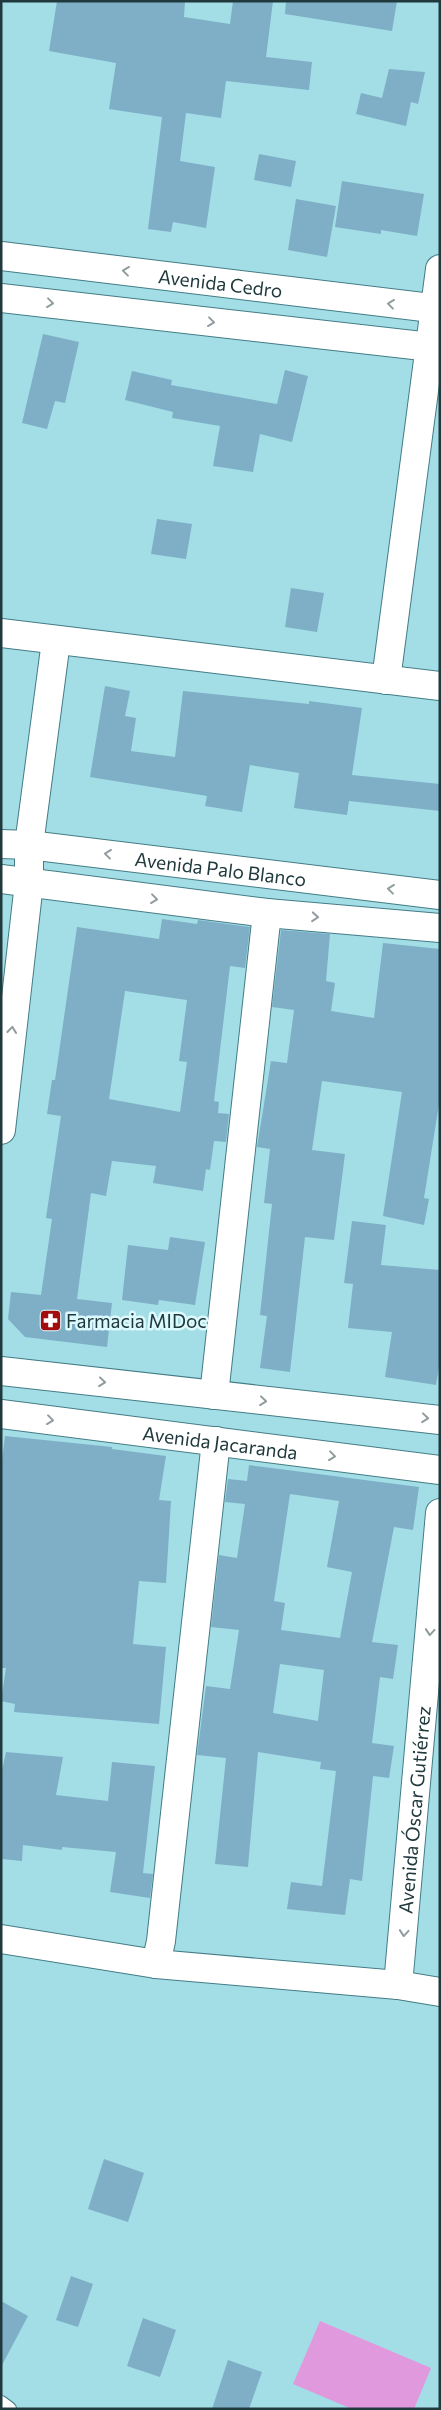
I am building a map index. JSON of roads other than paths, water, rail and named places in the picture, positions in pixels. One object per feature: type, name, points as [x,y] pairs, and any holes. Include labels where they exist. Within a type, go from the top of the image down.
[{"type":"street","name":"Avenida Cedro","points":[[1,256],[437,309]]},
{"type":"street","points":[[386,680],[434,348],[440,269]]},
{"type":"street","name":"Avenida Cedro","points":[[1,298],[434,348]]},
{"type":"street","points":[[1,633],[440,686]]},
{"type":"street","points":[[1,1130],[29,883],[29,845],[56,641]]},
{"type":"street","name":"Avenida Palo Blanco","points":[[1,844],[29,845],[440,895]]},
{"type":"street","name":"Avenida Palo Blanco","points":[[1,879],[267,913],[440,928]]},
{"type":"street","points":[[214,1395],[267,913]]},
{"type":"street","points":[[1,1371],[440,1420]]},
{"type":"street","name":"Avenida Jacaranda","points":[[1,1414],[440,1470]]},
{"type":"street","points":[[156,1964],[161,1941],[216,1441]]},
{"type":"street","name":"Avenida Óscar Gutiérrez","points":[[398,1985],[440,1514]]},
{"type":"street","points":[[1,1938],[156,1964],[398,1985],[440,1992]]},
{"type":"lane","points":[[1,2403],[9,2409]]},
{"type":"place","name":"Farmacia MIDoc","points":[[50,1320]]}]
